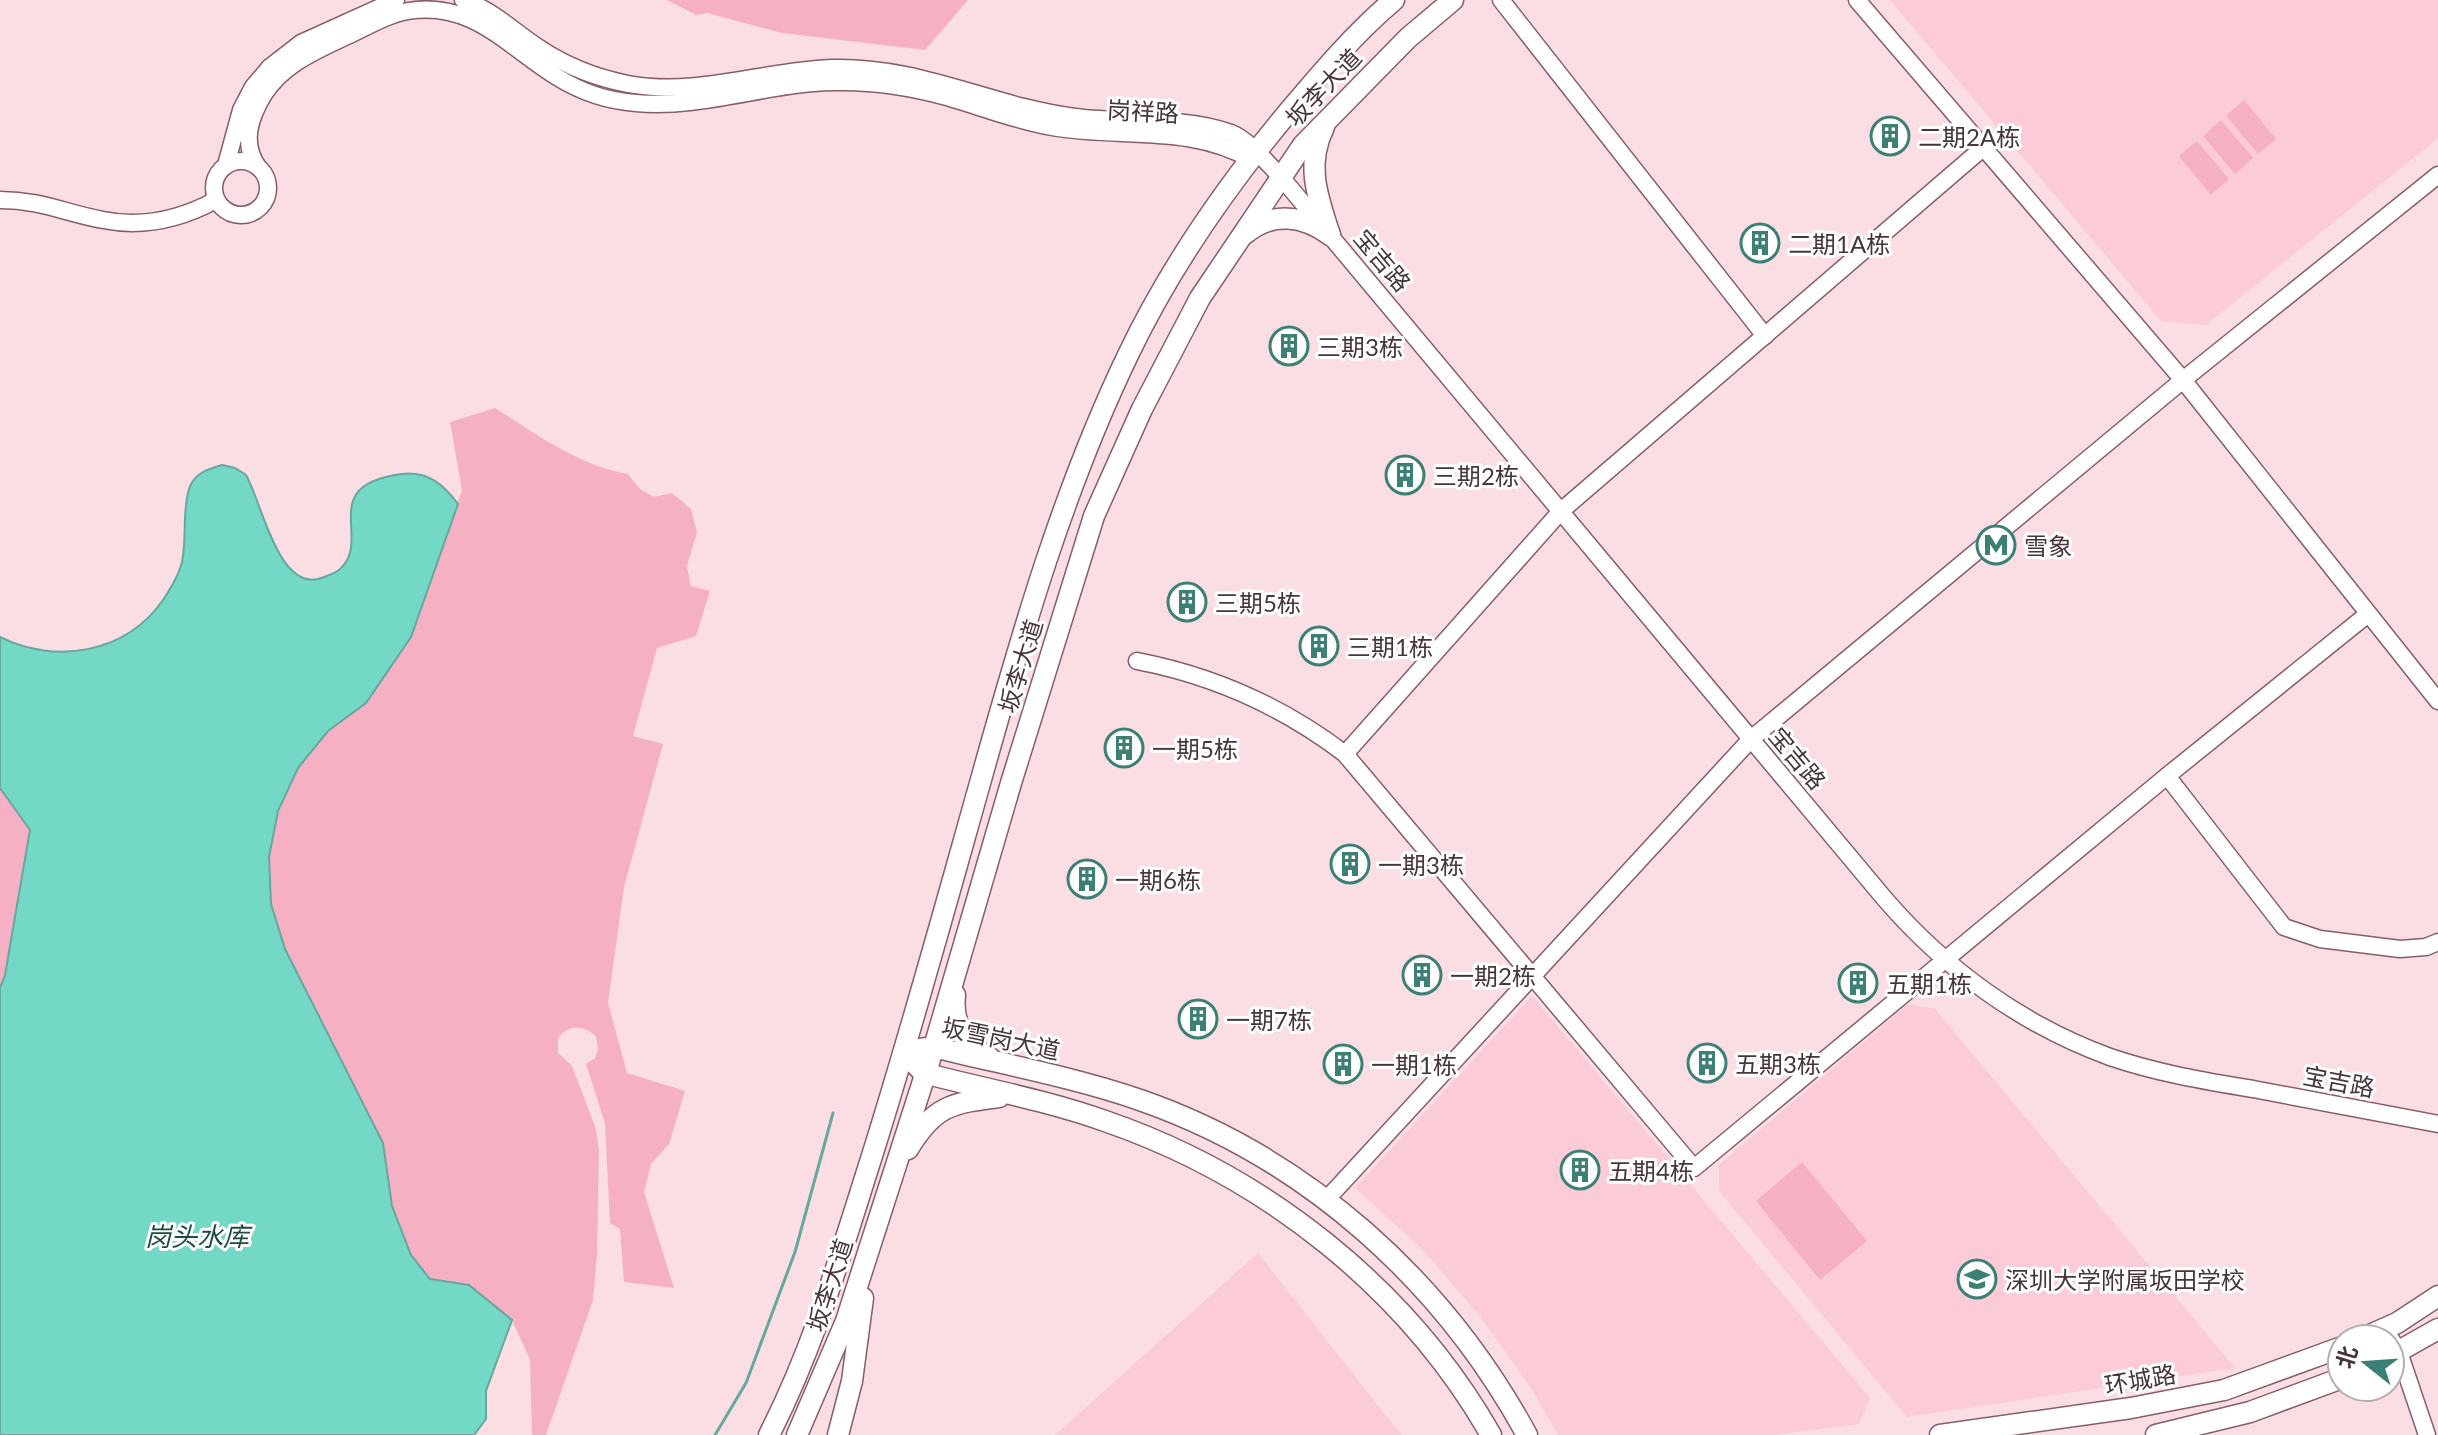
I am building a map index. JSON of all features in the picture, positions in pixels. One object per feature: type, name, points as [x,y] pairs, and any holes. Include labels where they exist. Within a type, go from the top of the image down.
[{"type":"main road","name":"坂李大道","points":[[769,1435],[822,1313],[904,1052],[1048,550],[1075,477],[1129,353],[1182,258],[1252,155],[1309,88],[1394,0]]},
{"type":"main road","name":"坂李大道","points":[[797,1435],[846,1321],[934,1047],[1094,516],[1149,395],[1200,298],[1303,145],[1408,38],[1453,0]]},
{"type":"main road","points":[[1330,235],[1316,190],[1313,168],[1316,146],[1331,116]]},
{"type":"main road","points":[[1240,238],[1253,227],[1269,220],[1285,218],[1302,219],[1330,235]]},
{"type":"main road","points":[[958,964],[954,1012],[962,1035],[980,1052],[1019,1069]]},
{"type":"main road","name":"坂雪岗大道","points":[[904,1052],[934,1047],[1081,1082],[1172,1112],[1258,1155],[1326,1200],[1381,1245],[1430,1296],[1481,1361],[1527,1435]]},
{"type":"main road","name":"坂雪岗大道","points":[[904,1052],[924,1073]]},
{"type":"main road","points":[[924,1073],[1074,1111],[1164,1143],[1221,1172],[1285,1212],[1348,1262],[1406,1318],[1450,1372],[1491,1435]]},
{"type":"main road","points":[[891,1176],[920,1129],[934,1114],[960,1102],[1012,1096]]},
{"type":"main road","points":[[838,1435],[852,1381],[871,1239]]},
{"type":"main road","points":[[2392,1323],[2438,1296]]},
{"type":"main road","points":[[2406,1348],[2438,1329]]},
{"type":"main road","name":"环城路","points":[[1940,1435],[2131,1408],[2224,1390],[2326,1353]]},
{"type":"main road","points":[[2156,1435],[2250,1412],[2326,1384]]},
{"type":"street","points":[[226,165],[242,161],[258,167],[267,183],[267,193],[257,210],[239,215],[229,213],[216,200],[214,180],[226,165],[241,110],[253,87],[270,67],[301,43],[396,0]]},
{"type":"street","name":"岗祥路","points":[[463,0],[498,17],[564,63],[627,84],[683,88],[805,70],[894,72],[938,81],[1003,102],[1051,113],[1099,120],[1201,125],[1235,135],[1252,155],[1281,177]]},
{"type":"street","points":[[1501,0],[1765,336]]},
{"type":"street","points":[[1857,0],[2183,380],[2438,701]]},
{"type":"street","name":"岗祥路","points":[[258,167],[248,148],[250,126],[264,94],[288,68],[307,55],[385,18],[409,10],[433,9],[458,12],[480,21],[558,78],[588,92],[619,101],[668,103],[806,83],[864,82],[921,90],[1048,127],[1198,139],[1252,155]]},
{"type":"street","points":[[1345,754],[1561,511],[1984,147]]},
{"type":"street","points":[[1326,1200],[1751,739],[2183,380],[2438,175]]},
{"type":"street","name":"宝吉路","points":[[1281,177],[1891,906],[1945,960],[2022,1016],[2109,1056],[2188,1078],[2438,1124]]},
{"type":"street","points":[[0,200],[32,202],[101,220],[131,223],[175,217],[216,200]]},
{"type":"street","points":[[1137,661],[1187,672],[1235,689],[1304,724],[1345,754],[1694,1168],[2167,776],[2368,614]]},
{"type":"street","points":[[2167,776],[2284,927],[2320,939],[2400,949],[2426,947],[2438,942]]},
{"type":"street","points":[[2406,1382],[2427,1435]]},
{"type":"shaded area","points":[[667,0],[968,0],[925,50],[782,33],[707,13],[696,15]]},
{"type":"shaded area","points":[[1890,0],[2438,0],[2438,138],[2206,325],[2161,321]]},
{"type":"shaded area","points":[[2244,100],[2276,139],[2258,154],[2226,116]]},
{"type":"shaded area","points":[[2221,120],[2253,158],[2235,174],[2203,136]]},
{"type":"shaded area","points":[[2197,141],[2229,179],[2211,195],[2179,156]]},
{"type":"shaded area","points":[[495,408],[575,456],[628,474],[640,489],[654,497],[672,493],[691,509],[697,532],[687,566],[691,586],[710,591],[696,636],[657,648],[633,736],[663,744],[624,887],[608,1003],[627,1073],[685,1091],[669,1144],[651,1164],[644,1192],[674,1288],[624,1282],[620,1229],[610,1223],[605,1123],[586,1064],[595,1058],[598,1049],[596,1036],[581,1028],[571,1028],[558,1038],[558,1053],[572,1066],[596,1129],[599,1151],[597,1254],[593,1300],[546,1435],[532,1435],[530,1360],[512,1320],[469,1285],[430,1279],[411,1255],[392,1206],[383,1143],[285,949],[271,904],[269,857],[278,811],[298,768],[328,731],[366,703],[411,637],[462,490],[450,422]]},
{"type":"shaded area","points":[[0,788],[30,830],[5,975],[0,988]]},
{"type":"shaded area","points":[[1532,996],[1870,1398],[1859,1424],[1775,1435],[1558,1435],[1531,1388],[1479,1315],[1421,1248],[1355,1188]]},
{"type":"shaded area","name":"深圳大学附属坂田学校","points":[[1908,1004],[1935,1009],[2235,1368],[1907,1417],[1719,1191],[1719,1165]]},
{"type":"shaded area","points":[[1802,1162],[1867,1241],[1820,1280],[1756,1201]]},
{"type":"shaded area","points":[[1258,1253],[1401,1435],[1055,1435]]},
{"type":"water","name":"岗头水库","points":[[222,465],[246,475],[284,561],[295,573],[308,579],[324,577],[341,568],[349,556],[352,542],[353,501],[361,489],[376,480],[402,474],[427,477],[447,490],[458,504],[411,637],[366,703],[328,731],[298,768],[278,811],[269,857],[271,904],[285,949],[383,1143],[392,1206],[411,1255],[430,1279],[469,1285],[512,1320],[486,1391],[486,1419],[474,1435],[0,1435],[0,988],[5,975],[30,830],[0,788],[0,637],[22,646],[66,652],[89,649],[130,632],[148,618],[163,600],[179,572],[191,484],[202,472]]},
{"type":"waterway","points":[[715,1435],[746,1383],[795,1252],[833,1113]]},
{"type":"place","name":"二期2A栋","points":[[1890,136]]},
{"type":"place","name":"二期1A栋","points":[[1760,243]]},
{"type":"place","name":"三期3栋","points":[[1289,346]]},
{"type":"place","name":"三期2栋","points":[[1405,475]]},
{"type":"place","name":"雪象","points":[[1996,545]]},
{"type":"place","name":"三期5栋","points":[[1187,602]]},
{"type":"place","name":"三期1栋","points":[[1319,646]]},
{"type":"place","name":"一期5栋","points":[[1124,748]]},
{"type":"place","name":"一期3栋","points":[[1350,864]]},
{"type":"place","name":"一期6栋","points":[[1087,879]]},
{"type":"place","name":"一期2栋","points":[[1422,975]]},
{"type":"place","name":"五期1栋","points":[[1858,983]]},
{"type":"place","name":"一期7栋","points":[[1198,1019]]},
{"type":"place","name":"五期3栋","points":[[1707,1063]]},
{"type":"place","name":"一期1栋","points":[[1343,1064]]},
{"type":"place","name":"五期4栋","points":[[1580,1170]]},
{"type":"place","name":"深圳大学附属坂田学校","points":[[1977,1279]]}]
